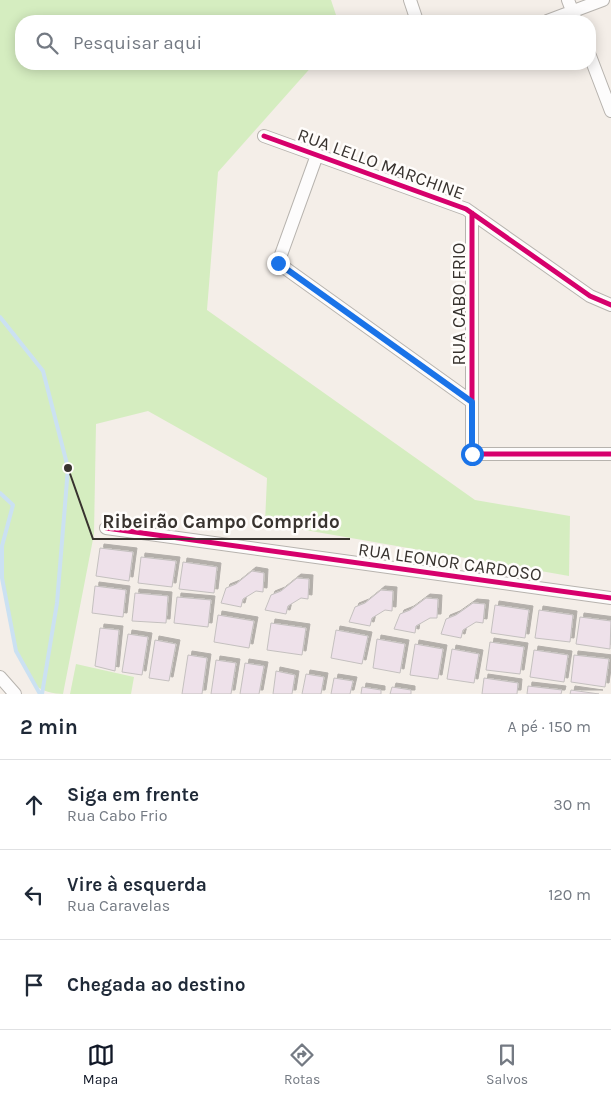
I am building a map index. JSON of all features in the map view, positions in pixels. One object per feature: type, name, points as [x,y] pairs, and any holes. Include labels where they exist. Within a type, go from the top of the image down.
[{"type":"street","points":[[410,0],[415,15]]},
{"type":"street","points":[[572,11],[603,0]]},
{"type":"street","points":[[595,70],[611,111]]},
{"type":"street","name":"RUA LELLO MARCHINE","points":[[264,136],[458,206],[472,213],[590,296],[611,305]]},
{"type":"street","points":[[317,155],[278,263],[472,402]]},
{"type":"street","name":"RUA CABO FRIO","points":[[472,213],[472,454],[611,454]]},
{"type":"street","name":"RUA LEONOR CARDOSO","points":[[106,528],[611,598]]},
{"type":"street","points":[[0,677],[15,694]]},
{"type":"green space","points":[[0,0],[331,0],[336,15],[15,15],[15,70],[309,70],[218,172],[207,310],[475,500],[570,516],[569,576],[265,523],[267,478],[148,411],[96,424],[94,534],[63,694],[52,693],[34,684],[19,655],[5,599],[0,547]]},
{"type":"green space","points":[[76,664],[134,677],[131,694],[70,694]]},
{"type":"building","points":[[100,548],[133,552],[129,581],[96,576]]},
{"type":"building","points":[[141,557],[176,561],[172,587],[138,583]]},
{"type":"building","points":[[183,562],[217,567],[214,593],[179,589]]},
{"type":"building","points":[[252,571],[264,573],[263,592],[256,591],[243,599],[241,607],[221,603],[226,588],[236,584]]},
{"type":"building","points":[[297,578],[309,579],[308,599],[301,598],[288,606],[286,614],[265,610],[271,595],[281,591]]},
{"type":"building","points":[[95,586],[126,590],[123,617],[92,613]]},
{"type":"building","points":[[381,590],[393,591],[392,611],[385,610],[372,618],[370,626],[349,622],[355,607],[365,603]]},
{"type":"building","points":[[135,593],[168,596],[166,623],[132,621]]},
{"type":"building","points":[[177,597],[211,600],[208,627],[174,623]]},
{"type":"building","points":[[426,598],[438,599],[437,618],[430,618],[416,626],[415,633],[394,629],[400,614],[410,610]]},
{"type":"building","points":[[473,603],[485,604],[483,623],[476,622],[463,630],[461,638],[441,634],[446,619],[456,615]]},
{"type":"building","points":[[495,605],[529,610],[525,638],[491,633]]},
{"type":"building","points":[[539,610],[573,615],[570,642],[535,638]]},
{"type":"building","points":[[218,615],[254,621],[249,648],[214,642]]},
{"type":"building","points":[[580,617],[611,621],[610,649],[576,644]]},
{"type":"building","points":[[271,623],[306,628],[302,655],[267,650]]},
{"type":"building","points":[[100,628],[119,630],[115,671],[95,666]]},
{"type":"building","points":[[336,630],[368,636],[362,664],[331,658]]},
{"type":"building","points":[[128,634],[148,637],[142,675],[122,672]]},
{"type":"building","points":[[377,639],[405,644],[400,673],[373,668]]},
{"type":"building","points":[[155,640],[176,644],[169,681],[149,678]]},
{"type":"building","points":[[490,642],[524,647],[520,674],[486,670]]},
{"type":"building","points":[[415,644],[443,649],[438,679],[410,675]]},
{"type":"building","points":[[452,649],[479,654],[474,683],[447,679]]},
{"type":"building","points":[[534,650],[568,655],[564,682],[530,677]]},
{"type":"building","points":[[188,655],[207,658],[202,694],[182,694]]},
{"type":"building","points":[[574,655],[609,659],[605,687],[571,682]]},
{"type":"building","points":[[216,660],[236,663],[231,694],[211,694]]},
{"type":"building","points":[[245,663],[264,666],[259,694],[240,694]]},
{"type":"building","points":[[276,671],[295,675],[292,694],[273,694]]},
{"type":"building","points":[[306,674],[324,677],[321,694],[302,694]]},
{"type":"building","points":[[334,678],[353,681],[350,694],[331,694]]},
{"type":"building","points":[[484,678],[518,683],[517,694],[482,694]]},
{"type":"building","points":[[528,686],[562,690],[561,694],[527,694]]},
{"type":"building","points":[[362,687],[381,690],[381,694],[361,694]]},
{"type":"building","points":[[392,687],[411,690],[411,694],[390,694]]},
{"type":"building","points":[[571,690],[599,694],[570,694]]},
{"type":"waterway","points":[[0,317],[43,371],[68,468],[57,603],[42,694]]},
{"type":"waterway","points":[[0,493],[13,505],[2,546],[2,578],[16,651],[40,694]]},
{"type":"cycle path","points":[[264,136],[466,209],[590,296],[611,305]]},
{"type":"cycle path","points":[[472,213],[472,454],[611,454]]},
{"type":"cycle path","points":[[106,528],[611,598]]},
{"type":"place","name":"Ribeirão Campo Comprido","points":[[68,468]]},
{"type":"route","points":[[278,263],[472,402],[472,454]]}]
